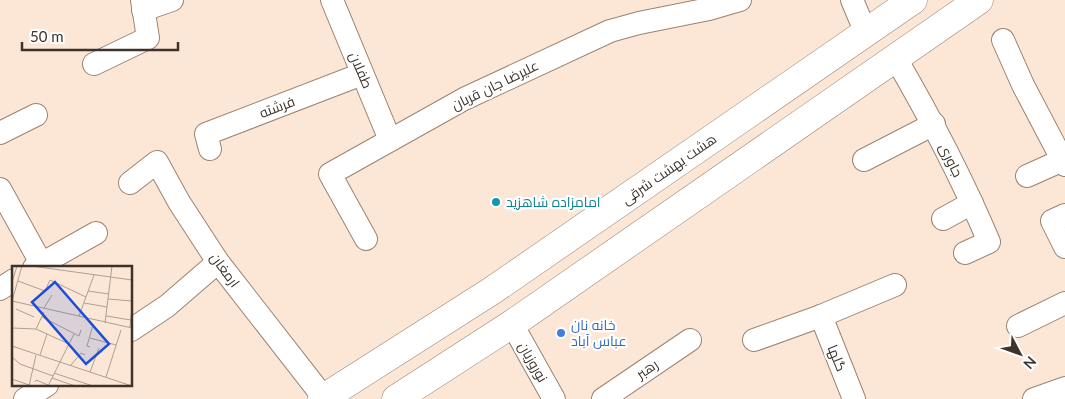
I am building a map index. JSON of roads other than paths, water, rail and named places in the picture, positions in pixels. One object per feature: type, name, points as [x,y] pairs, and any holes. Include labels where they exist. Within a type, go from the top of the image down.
[{"type":"main road","name":"هشت بهشت شرقی","points":[[323,398],[493,290],[913,0]]},
{"type":"main road","points":[[396,399],[512,324],[979,0]]},
{"type":"street","points":[[94,64],[148,38],[143,5],[172,0]]},
{"type":"street","name":"علیرضا جان قربان","points":[[366,238],[330,174],[464,99],[610,31],[639,23],[709,9],[740,0]]},
{"type":"street","points":[[852,0],[866,33]]},
{"type":"street","name":"طفلان","points":[[338,2],[362,74],[390,140]]},
{"type":"street","points":[[1003,40],[1023,85],[1064,161],[1027,176]]},
{"type":"street","name":"جاوری","points":[[895,57],[934,124],[989,242],[965,253]]},
{"type":"street","name":"فرشته","points":[[210,149],[206,134],[362,74]]},
{"type":"street","points":[[0,133],[36,114]]},
{"type":"street","points":[[864,160],[934,124]]},
{"type":"street","name":"ارمغان","points":[[130,183],[157,162],[179,202],[218,262],[323,398]]},
{"type":"street","points":[[0,189],[37,266],[96,233]]},
{"type":"street","points":[[943,219],[972,202]]},
{"type":"street","points":[[1065,215],[1052,221],[1065,248]]},
{"type":"street","points":[[132,329],[167,306],[218,262]]},
{"type":"street","points":[[0,289],[12,281]]},
{"type":"street","points":[[754,340],[821,316],[895,285]]},
{"type":"street","points":[[1018,326],[1065,303]]},
{"type":"street","name":"گلها","points":[[821,316],[854,399]]},
{"type":"street","name":"نوروزیان","points":[[512,324],[554,399]]},
{"type":"street","name":"رهبر","points":[[603,399],[690,340]]},
{"type":"street","points":[[25,399],[45,386]]},
{"type":"street","points":[[1034,399],[1065,388]]},
{"type":"place","name":"امامزاده شاهزید","points":[[496,202]]},
{"type":"place","name":"خانه نان عباس آباد","points":[[561,333]]}]
